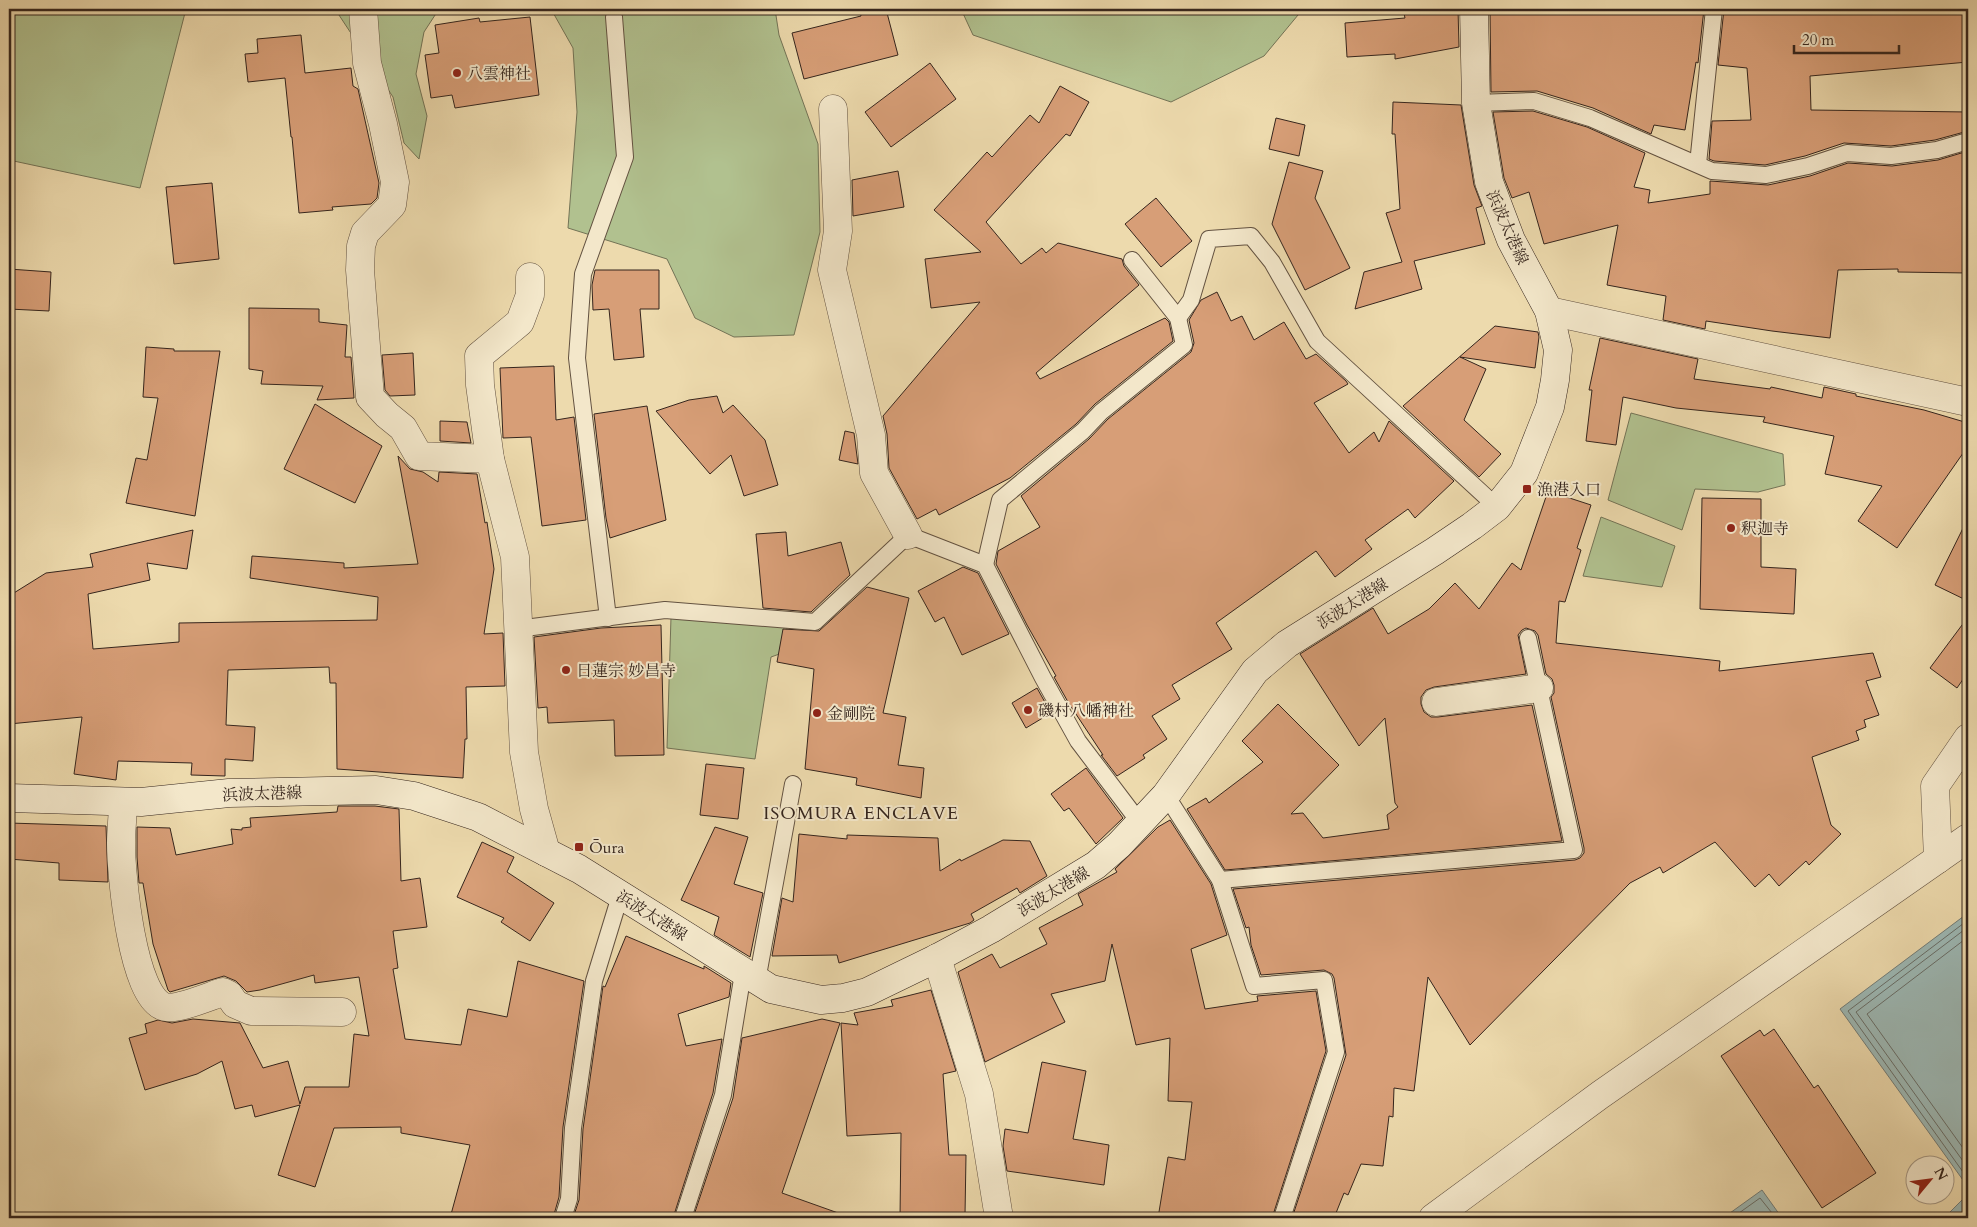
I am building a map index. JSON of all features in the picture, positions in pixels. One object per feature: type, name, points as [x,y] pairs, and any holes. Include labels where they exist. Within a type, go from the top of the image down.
[{"type":"street","points":[[363,9],[367,63],[383,124],[395,182],[392,205],[365,233],[361,246],[360,270],[370,397],[403,428],[419,456],[490,459]]},
{"type":"street","name":"浜波太港線","points":[[9,798],[141,802],[229,793],[376,790],[414,796],[478,817],[579,869],[771,989],[821,1000],[844,998],[867,992],[937,958],[1096,865],[1140,823],[1166,794],[1256,671],[1287,644],[1436,551],[1498,506],[1524,473],[1550,407],[1558,350],[1549,311],[1512,240],[1488,182],[1476,103],[1474,9]]},
{"type":"street","points":[[833,109],[838,232],[832,270],[871,435],[874,473],[908,535]]},
{"type":"street","points":[[530,277],[530,295],[520,322],[479,356],[480,385],[490,459],[515,558],[524,752],[534,809],[546,852]]},
{"type":"street","points":[[1549,311],[1968,402]]},
{"type":"street","points":[[1436,702],[1539,688]]},
{"type":"street","points":[[1938,859],[1935,786],[1968,738]]},
{"type":"street","points":[[123,802],[121,844],[127,914],[138,969],[153,999],[164,1007],[177,1007],[223,992],[229,995],[235,1004],[251,1011],[342,1012]]},
{"type":"street","points":[[1433,1218],[1600,1095],[1968,838]]},
{"type":"street","points":[[937,958],[979,1094],[999,1218]]},
{"type":"lane","points":[[1698,164],[1714,9]]},
{"type":"lane","points":[[608,618],[577,358],[583,274],[625,156],[614,17]]},
{"type":"lane","points":[[1476,103],[1534,101],[1590,118],[1712,171],[1766,175],[1808,166],[1847,153],[1891,156],[1937,150],[1968,141]]},
{"type":"lane","points":[[1178,318],[1191,300],[1209,239],[1251,236],[1272,262],[1317,340],[1498,506]]},
{"type":"lane","points":[[1132,260],[1178,318],[1184,345],[1102,412],[1083,432],[1000,500],[985,565],[1043,678],[1078,741],[1140,823]]},
{"type":"lane","points":[[517,629],[665,610],[815,622],[908,535],[985,565]]},
{"type":"lane","points":[[1220,880],[1574,850],[1528,638]]},
{"type":"lane","points":[[683,1218],[723,1095],[793,784]]},
{"type":"lane","points":[[1166,794],[1220,880],[1254,986],[1324,980],[1336,1052],[1282,1218]]},
{"type":"lane","points":[[563,1218],[569,1199],[573,1128],[594,980],[620,896]]},
{"type":"green space","points":[[9,9],[186,9],[140,188],[9,160]]},
{"type":"green space","points":[[335,9],[439,9],[424,32],[416,74],[427,116],[419,159],[404,143],[393,97]]},
{"type":"green space","points":[[551,9],[775,9],[779,35],[818,144],[820,232],[794,335],[734,337],[695,318],[667,259],[568,228],[577,112],[573,48]]},
{"type":"green space","points":[[961,9],[1303,9],[1264,56],[1171,102],[973,35]]},
{"type":"green space","points":[[1631,413],[1783,454],[1785,485],[1758,492],[1695,489],[1682,530],[1608,500]]},
{"type":"green space","points":[[1601,517],[1675,546],[1662,587],[1583,576]]},
{"type":"green space","points":[[671,617],[787,627],[785,652],[771,657],[755,759],[667,748]]},
{"type":"water","points":[[1968,913],[1968,1187],[1954,1168],[1954,1154],[1944,1154],[1840,1009]]},
{"type":"water","points":[[1762,1190],[1782,1218],[1723,1218]]},
{"type":"water","points":[[1968,1194],[1968,1218],[1944,1218]]},
{"type":"building","points":[[860,9],[886,9],[898,55],[804,79],[792,33],[861,16]]},
{"type":"building","points":[[1403,9],[1458,9],[1459,47],[1395,59],[1395,54],[1347,57],[1345,23],[1405,18]]},
{"type":"building","points":[[1490,9],[1704,9],[1698,63],[1696,62],[1685,130],[1654,125],[1651,134],[1593,108],[1537,91],[1491,92]]},
{"type":"building","points":[[1724,9],[1968,9],[1968,62],[1810,76],[1811,110],[1968,112],[1968,131],[1935,140],[1891,146],[1844,143],[1805,156],[1765,165],[1709,159],[1712,121],[1751,120],[1747,68],[1718,65]]},
{"type":"building","points":[[530,17],[539,95],[455,108],[452,95],[431,98],[425,55],[439,53],[435,25],[479,18],[480,22]]},
{"type":"building","points":[[301,35],[305,73],[351,68],[353,86],[358,89],[379,183],[377,198],[371,204],[332,207],[333,210],[299,213],[285,78],[248,82],[245,54],[258,53],[257,39]]},
{"type":"building","points":[[930,63],[956,99],[891,147],[865,112]]},
{"type":"building","points":[[1060,86],[1089,102],[1070,136],[1066,134],[986,222],[1021,264],[1042,248],[1046,253],[1058,243],[1122,259],[1124,266],[1139,285],[1036,373],[1040,379],[1165,318],[1169,322],[1173,341],[1095,404],[1076,424],[1010,478],[939,515],[936,509],[917,519],[889,468],[887,434],[883,416],[980,302],[931,308],[925,259],[981,252],[934,210],[987,152],[992,157],[1030,115],[1039,123]]},
{"type":"building","points":[[1393,102],[1461,105],[1474,185],[1482,206],[1476,208],[1485,244],[1414,261],[1422,289],[1355,309],[1364,272],[1402,262],[1386,213],[1400,209],[1395,134],[1392,134]]},
{"type":"building","points":[[1533,111],[1587,127],[1645,153],[1634,187],[1650,190],[1648,203],[1710,194],[1710,181],[1768,185],[1810,176],[1848,163],[1892,166],[1938,160],[1968,151],[1968,273],[1898,272],[1898,269],[1838,270],[1830,338],[1706,321],[1705,329],[1663,320],[1666,296],[1607,285],[1618,225],[1544,244],[1529,192],[1512,198],[1504,178],[1493,112]]},
{"type":"building","points":[[1276,118],[1305,125],[1299,156],[1269,149]]},
{"type":"building","points":[[1289,162],[1323,171],[1315,198],[1350,268],[1305,290],[1272,224]]},
{"type":"building","points":[[898,171],[904,207],[853,216],[852,180]]},
{"type":"building","points":[[212,183],[219,259],[174,264],[166,187]]},
{"type":"building","points":[[1156,198],[1192,241],[1161,267],[1125,224]]},
{"type":"building","points":[[9,269],[51,272],[49,311],[9,309]]},
{"type":"building","points":[[595,270],[659,270],[659,309],[640,309],[644,357],[614,360],[609,309],[593,310],[592,285]]},
{"type":"building","points":[[1217,292],[1231,321],[1242,316],[1254,340],[1284,322],[1306,359],[1316,354],[1346,381],[1348,384],[1314,403],[1349,453],[1374,432],[1379,442],[1389,421],[1454,481],[1415,518],[1408,509],[1365,540],[1372,549],[1335,577],[1316,551],[1216,623],[1232,649],[1172,685],[1180,699],[1152,716],[1167,739],[1143,755],[1145,758],[1117,776],[1101,755],[1103,755],[1054,677],[1056,676],[996,564],[998,551],[1040,527],[1021,496],[1089,439],[1108,419],[1191,352],[1194,343],[1189,320],[1201,300]]},
{"type":"building","points":[[249,308],[319,309],[319,322],[347,325],[345,357],[351,357],[354,398],[317,400],[323,386],[261,384],[263,371],[249,369]]},
{"type":"building","points":[[1495,326],[1538,332],[1539,337],[1535,368],[1460,357],[1486,369],[1464,420],[1501,454],[1479,477],[1403,406]]},
{"type":"building","points":[[1600,338],[1698,359],[1694,379],[1770,389],[1771,387],[1822,398],[1824,387],[1856,394],[1856,396],[1924,410],[1968,423],[1968,446],[1897,548],[1858,521],[1882,486],[1825,474],[1834,436],[1763,422],[1765,417],[1676,408],[1623,397],[1616,445],[1586,441],[1592,390],[1589,390]]},
{"type":"building","points":[[146,347],[174,349],[174,351],[220,351],[195,516],[126,503],[136,458],[147,460],[158,398],[143,397]]},
{"type":"building","points":[[413,353],[415,395],[390,396],[385,390],[382,355]]},
{"type":"building","points":[[554,366],[556,420],[574,417],[586,520],[542,526],[531,437],[503,438],[500,368]]},
{"type":"building","points":[[717,396],[723,413],[733,405],[765,440],[778,485],[744,496],[731,455],[710,474],[656,411],[689,400]]},
{"type":"building","points":[[315,404],[382,446],[355,503],[284,469]]},
{"type":"building","points":[[647,406],[666,520],[610,538],[594,414]]},
{"type":"building","points":[[440,421],[467,422],[471,443],[440,441]]},
{"type":"building","points":[[845,431],[854,433],[858,464],[839,460]]},
{"type":"building","points":[[398,456],[410,469],[423,472],[438,482],[439,472],[477,474],[485,523],[487,522],[494,569],[484,634],[503,633],[505,686],[466,687],[467,739],[465,739],[463,778],[337,769],[336,683],[330,683],[329,667],[228,670],[226,725],[255,727],[253,761],[225,759],[225,776],[191,775],[192,763],[118,761],[116,780],[74,774],[82,717],[9,724],[9,596],[46,573],[93,567],[90,554],[193,530],[187,569],[147,563],[150,580],[88,594],[93,649],[179,642],[179,623],[377,620],[378,597],[250,578],[252,556],[344,563],[344,568],[418,564]]},
{"type":"building","points":[[1548,491],[1591,505],[1577,548],[1581,550],[1565,602],[1559,601],[1556,643],[1720,661],[1719,671],[1873,653],[1881,677],[1866,681],[1879,715],[1864,720],[1866,727],[1856,731],[1859,740],[1812,757],[1831,825],[1841,834],[1809,865],[1806,861],[1779,886],[1769,874],[1755,887],[1715,842],[1663,873],[1660,867],[1630,883],[1470,1045],[1428,977],[1414,1091],[1394,1088],[1393,1117],[1389,1116],[1383,1166],[1361,1164],[1348,1195],[1344,1193],[1334,1218],[1292,1218],[1346,1055],[1334,978],[1332,974],[1324,970],[1261,975],[1251,945],[1249,927],[1246,928],[1233,889],[1575,860],[1580,858],[1584,853],[1584,848],[1551,697],[1554,693],[1554,685],[1552,679],[1546,674],[1538,635],[1535,631],[1526,628],[1518,635],[1526,674],[1434,687],[1426,690],[1421,697],[1421,704],[1424,712],[1431,717],[1532,705],[1562,841],[1225,870],[1187,809],[1206,798],[1209,803],[1263,762],[1242,741],[1278,704],[1339,765],[1291,814],[1303,813],[1323,838],[1389,829],[1387,815],[1398,807],[1395,803],[1385,718],[1359,746],[1300,654],[1373,608],[1388,634],[1429,609],[1455,583],[1479,609],[1512,563],[1521,570]]},
{"type":"building","points":[[1702,498],[1761,499],[1761,567],[1796,569],[1794,614],[1700,609]]},
{"type":"building","points":[[1968,518],[1968,601],[1935,585]]},
{"type":"building","points":[[786,532],[788,556],[841,542],[850,575],[811,612],[763,608],[756,534]]},
{"type":"building","points":[[963,567],[978,573],[1009,634],[962,655],[944,617],[935,622],[918,591]]},
{"type":"building","points":[[867,587],[909,598],[883,713],[906,717],[898,765],[924,768],[921,798],[856,785],[857,778],[805,769],[814,669],[777,662],[783,629],[819,631]]},
{"type":"building","points":[[1968,617],[1968,672],[1957,688],[1930,668]]},
{"type":"building","points":[[661,625],[664,755],[615,756],[614,720],[548,723],[547,707],[538,708],[534,637],[601,628]]},
{"type":"building","name":"磯村八幡神社","points":[[1037,688],[1051,713],[1026,728],[1012,703]]},
{"type":"building","points":[[706,764],[744,768],[738,819],[700,815]]},
{"type":"building","points":[[1086,768],[1123,818],[1096,844],[1069,808],[1064,811],[1051,794]]},
{"type":"building","points":[[338,806],[375,806],[399,809],[401,881],[420,878],[427,927],[393,931],[398,968],[393,969],[405,1039],[461,1045],[468,1009],[507,1017],[518,961],[584,981],[563,1127],[559,1197],[553,1218],[450,1218],[470,1145],[401,1133],[401,1127],[334,1128],[315,1187],[278,1175],[300,1105],[255,1117],[252,1105],[235,1109],[222,1061],[197,1074],[145,1090],[129,1038],[147,1033],[145,1024],[158,1020],[172,1023],[193,1019],[240,1023],[263,1068],[288,1061],[300,1104],[305,1087],[349,1087],[354,1034],[369,1036],[359,977],[315,983],[314,975],[247,992],[236,981],[224,976],[170,992],[153,944],[143,883],[139,883],[137,857],[137,827],[170,828],[176,855],[233,844],[231,829],[242,830],[242,828],[251,827],[250,818],[337,812]]},
{"type":"building","points":[[1170,820],[1211,884],[1227,935],[1191,949],[1205,1009],[1258,1001],[1257,996],[1316,991],[1326,1051],[1272,1218],[1158,1218],[1168,1157],[1185,1160],[1192,1102],[1168,1101],[1170,1038],[1136,1045],[1112,944],[1105,981],[1051,994],[1065,1022],[985,1062],[958,972],[992,954],[1000,968],[1047,944],[1039,928],[1083,905],[1078,894],[1117,872],[1115,869],[1158,827]]},
{"type":"building","points":[[9,823],[106,826],[108,882],[59,880],[59,863],[9,859]]},
{"type":"building","points":[[715,827],[748,837],[734,884],[763,893],[750,957],[714,935],[719,917],[681,900]]},
{"type":"building","points":[[799,834],[847,839],[847,835],[938,838],[940,871],[960,859],[961,861],[1003,840],[1030,841],[1047,876],[1020,893],[1017,888],[971,914],[974,920],[970,923],[839,963],[837,955],[772,956],[782,898],[793,902]]},
{"type":"building","points":[[482,842],[514,857],[507,872],[554,903],[530,941],[501,922],[504,918],[457,897]]},
{"type":"building","points":[[626,936],[704,969],[704,966],[731,983],[729,997],[678,1014],[686,1046],[722,1039],[713,1093],[673,1218],[573,1218],[579,1200],[583,1129],[603,986],[605,987]]},
{"type":"building","points":[[931,990],[956,1071],[943,1074],[949,1155],[966,1155],[965,1215],[959,1215],[958,1218],[900,1218],[901,1133],[847,1136],[841,1023],[858,1025],[854,1013],[893,1006],[891,1000]]},
{"type":"building","points":[[822,1019],[840,1023],[782,1193],[841,1214],[840,1218],[693,1218],[733,1098],[742,1038]]},
{"type":"building","points":[[1774,1029],[1814,1088],[1818,1085],[1876,1173],[1822,1208],[1721,1056],[1760,1030],[1764,1036]]},
{"type":"building","points":[[1042,1062],[1086,1071],[1073,1139],[1109,1145],[1104,1185],[1007,1171],[1003,1146],[1005,1129],[1028,1133]]},
{"type":"place","name":"八雲神社","points":[[457,73]]},
{"type":"place","name":"漁港入口","points":[[1527,489]]},
{"type":"place","name":"釈迦寺","points":[[1731,528]]},
{"type":"place","name":"日蓮宗 妙昌寺","points":[[566,670]]},
{"type":"place","name":"磯村八幡神社","points":[[1028,710]]},
{"type":"place","name":"金剛院","points":[[817,713]]},
{"type":"place","name":"Ōura","points":[[579,847]]},
{"type":"district","name":"ISOMURA ENCLAVE","points":[[861,813]]}]
